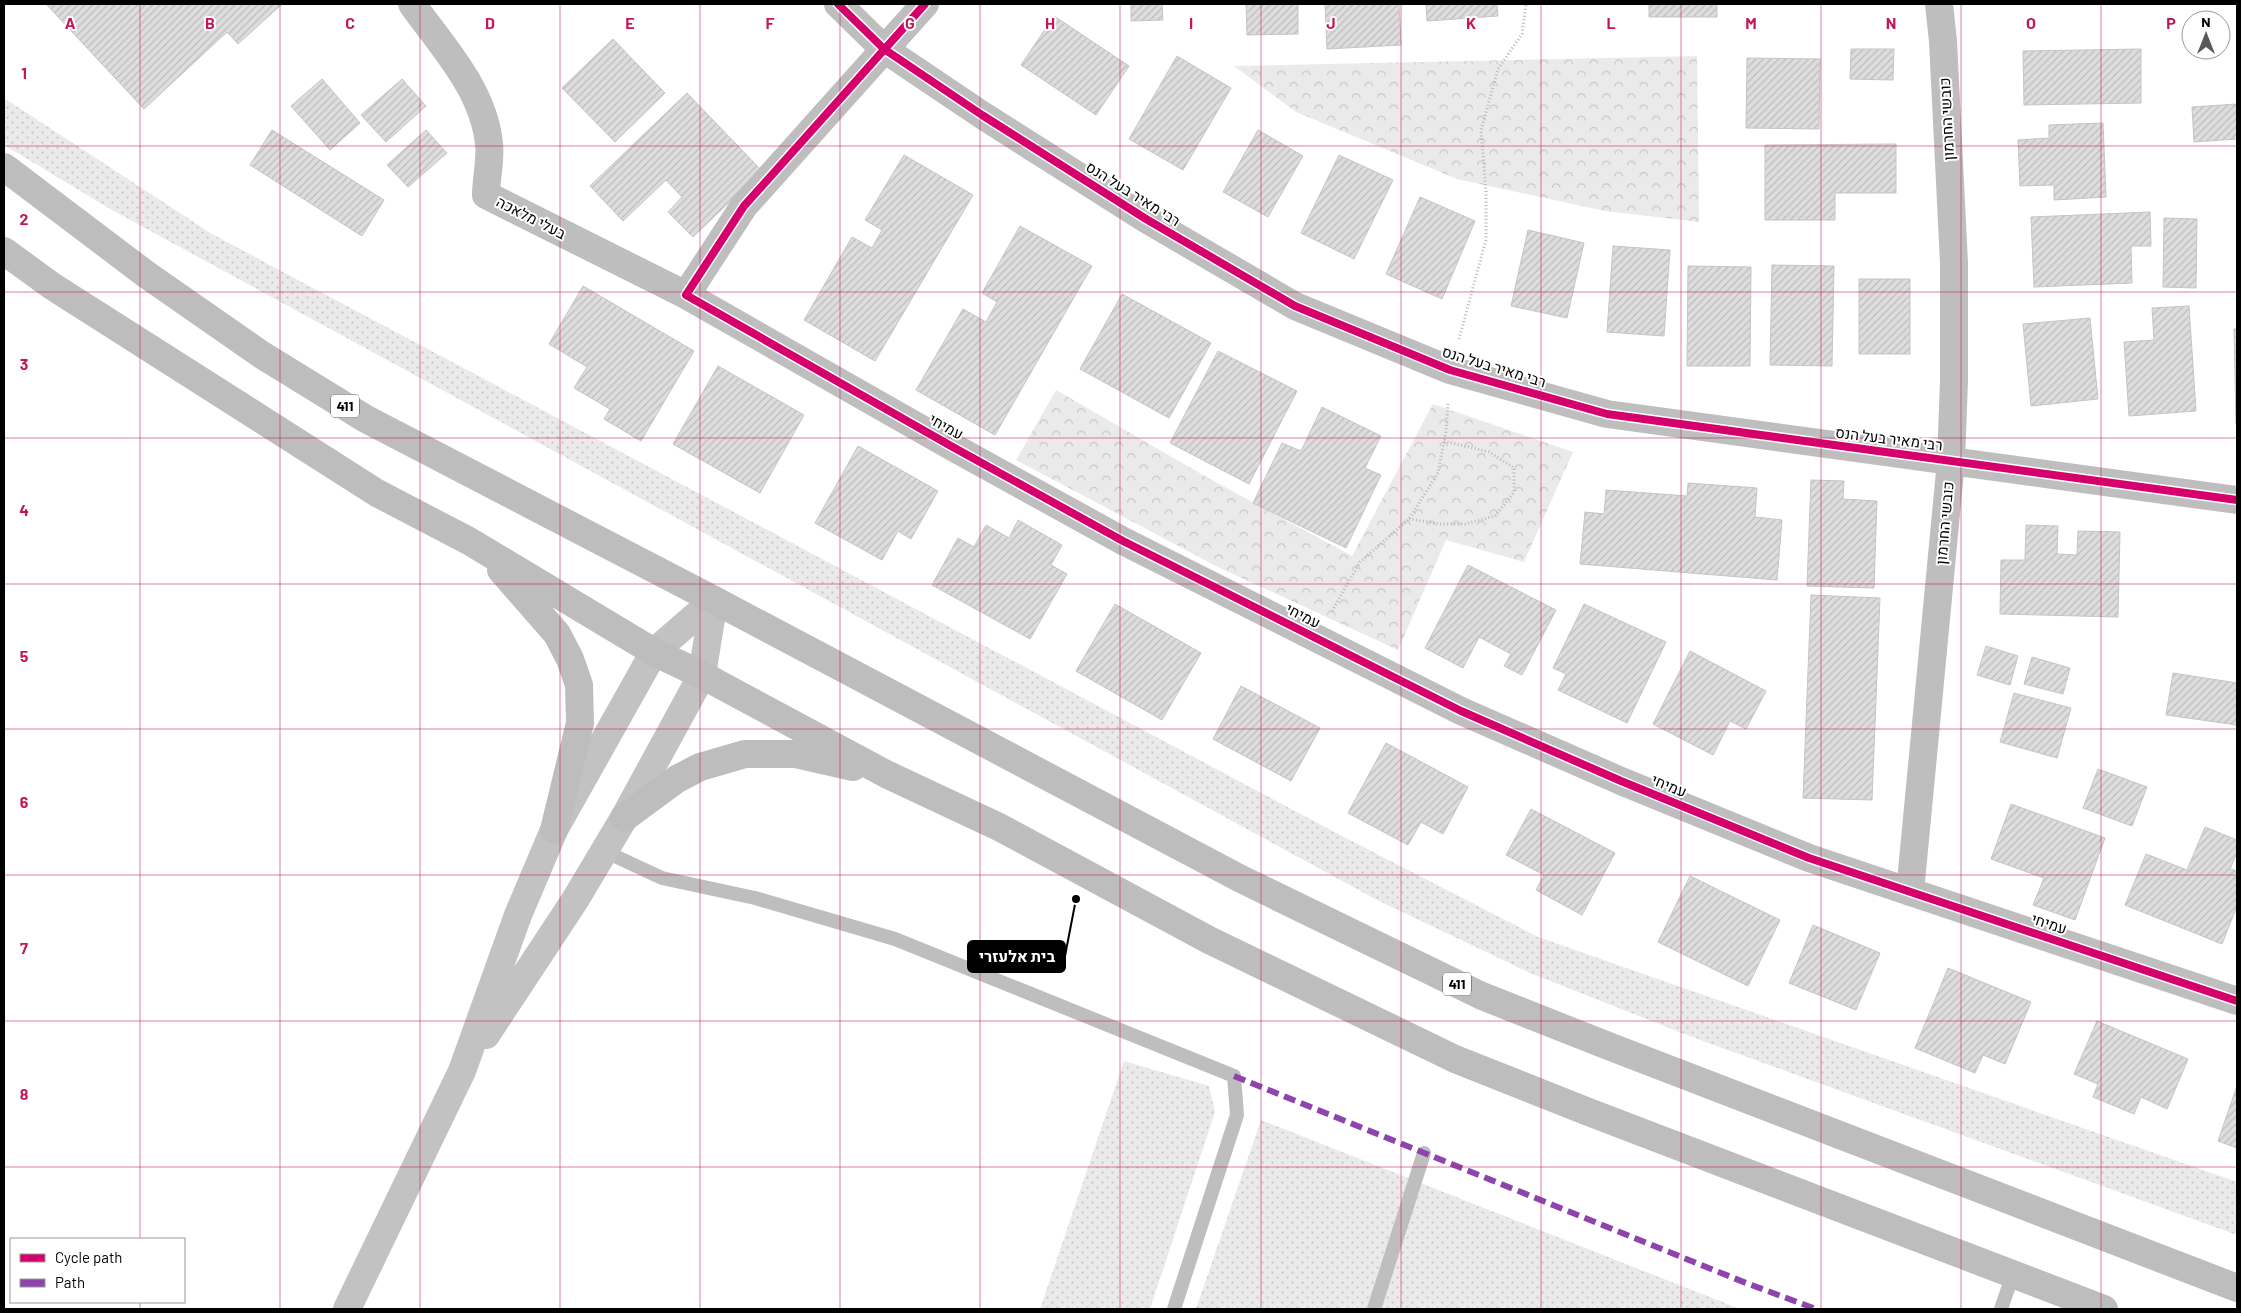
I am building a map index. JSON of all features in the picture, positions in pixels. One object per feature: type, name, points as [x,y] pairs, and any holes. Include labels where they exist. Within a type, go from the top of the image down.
[{"type":"main road","name":"411","points":[[4,167],[146,275],[262,355],[366,419],[714,600],[1241,879],[1482,996],[2237,1288]]},
{"type":"main road","points":[[4,251],[52,286],[377,492],[469,541],[654,652],[702,675],[886,774],[999,827],[1209,940],[1455,1058],[1586,1111],[2104,1309]]},
{"type":"main road","points":[[469,541],[508,577],[557,634],[580,685],[580,723],[554,830]]},
{"type":"main road","points":[[347,1309],[462,1072],[518,914],[554,830],[654,652],[714,600]]},
{"type":"main road","points":[[462,1072],[575,900],[624,818],[702,675],[714,600]]},
{"type":"main road","points":[[624,818],[677,779],[700,767],[745,754],[796,754],[886,774]]},
{"type":"street","name":"בעלי מלאכה","points":[[412,4],[460,71],[481,106],[490,146],[486,194],[686,295]]},
{"type":"street","name":"רבי מאיר בעל הנס","points":[[838,4],[884,49],[982,115],[1146,219],[1295,306],[1450,370],[1607,414],[2237,500]]},
{"type":"street","points":[[686,295],[744,206],[925,4]]},
{"type":"street","name":"כובשי החרמון","points":[[1910,892],[1951,461],[1954,381],[1954,263],[1943,40],[1939,4]]},
{"type":"street","name":"עמיחי","points":[[686,295],[951,446],[1123,541],[1461,711],[1621,781],[1808,858],[2237,1001]]},
{"type":"lane","points":[[604,851],[662,878],[755,898],[895,939],[1234,1076],[1237,1115],[1174,1309]]},
{"type":"lane","points":[[1374,1309],[1424,1153]]},
{"type":"lane","points":[[2001,1309],[2013,1274]]},
{"type":"path","points":[[1409,519],[1441,524],[1465,524],[1495,516],[1514,492],[1514,468],[1490,452],[1444,441]]},
{"type":"green space","points":[[1697,56],[1699,222],[1605,211],[1457,179],[1296,112],[1234,66]]},
{"type":"green space","points":[[4,98],[212,234],[1342,836],[1538,937],[2237,1182],[2237,1235],[1692,1037],[1530,973],[1377,900],[112,210],[4,145]]},
{"type":"green space","points":[[1056,390],[1210,479],[1352,556],[1433,404],[1573,452],[1524,562],[1446,540],[1398,650],[1218,567],[1016,460]]},
{"type":"green space","points":[[1124,1061],[1209,1086],[1215,1112],[1150,1309],[1040,1309]]},
{"type":"green space","points":[[1261,1120],[1740,1309],[1196,1309]]},
{"type":"building","points":[[46,4],[281,5],[238,44],[227,32],[144,109]]},
{"type":"building","points":[[1131,4],[1162,4],[1163,20],[1131,21]]},
{"type":"building","points":[[1246,4],[1298,4],[1298,34],[1247,35]]},
{"type":"building","points":[[1325,4],[1399,4],[1401,45],[1327,49]]},
{"type":"building","points":[[1426,4],[1497,4],[1498,16],[1427,21]]},
{"type":"building","points":[[1649,4],[1717,4],[1717,17],[1649,17]]},
{"type":"building","points":[[1054,16],[1129,66],[1096,115],[1021,65]]},
{"type":"building","points":[[613,39],[665,93],[615,142],[562,88]]},
{"type":"building","points":[[1851,49],[1894,49],[1893,80],[1850,79]]},
{"type":"building","points":[[2141,49],[2141,103],[2024,105],[2023,51]]},
{"type":"building","points":[[1177,56],[1231,88],[1183,170],[1129,139]]},
{"type":"building","points":[[1747,58],[1820,59],[1819,129],[1746,128]]},
{"type":"building","points":[[322,79],[360,123],[330,150],[291,106]]},
{"type":"building","points":[[402,79],[426,106],[386,142],[361,115]]},
{"type":"building","points":[[687,93],[762,171],[693,237],[668,212],[682,197],[666,180],[623,221],[590,186]]},
{"type":"building","points":[[2237,104],[2237,139],[2194,142],[2192,107]]},
{"type":"building","points":[[2103,123],[2106,197],[2054,200],[2054,185],[2020,186],[2018,140],[2049,138],[2049,125]]},
{"type":"building","points":[[272,130],[384,200],[362,236],[250,165]]},
{"type":"building","points":[[426,130],[447,153],[408,187],[387,165]]},
{"type":"building","points":[[1258,130],[1303,156],[1268,217],[1223,192]]},
{"type":"building","points":[[1896,144],[1896,193],[1835,193],[1835,220],[1765,220],[1765,145]]},
{"type":"building","points":[[904,155],[973,195],[875,361],[804,320],[852,237],[872,248],[882,230],[865,220]]},
{"type":"building","points":[[1339,155],[1393,180],[1354,259],[1301,233]]},
{"type":"building","points":[[1420,197],[1475,221],[1442,299],[1386,274]]},
{"type":"building","points":[[2150,212],[2151,246],[2131,246],[2132,283],[2034,287],[2031,217]]},
{"type":"building","points":[[2164,218],[2197,219],[2196,288],[2163,287]]},
{"type":"building","points":[[1020,226],[1092,266],[995,435],[916,390],[963,309],[986,322],[997,302],[982,293]]},
{"type":"building","points":[[1528,230],[1584,243],[1567,318],[1511,306]]},
{"type":"building","points":[[1613,246],[1670,250],[1664,336],[1607,332]]},
{"type":"building","points":[[1772,265],[1834,266],[1832,366],[1770,365]]},
{"type":"building","points":[[1688,266],[1751,267],[1750,366],[1687,366]]},
{"type":"building","points":[[1859,279],[1910,279],[1910,354],[1859,354]]},
{"type":"building","points":[[583,286],[694,351],[641,441],[604,419],[610,409],[574,388],[587,367],[549,344]]},
{"type":"building","points":[[1122,294],[1211,343],[1169,418],[1080,369]]},
{"type":"building","points":[[2189,306],[2196,411],[2129,416],[2124,342],[2154,340],[2152,308]]},
{"type":"building","points":[[2090,318],[2098,399],[2031,406],[2023,324]]},
{"type":"building","points":[[2234,329],[2237,329],[2237,424],[2236,424]]},
{"type":"building","points":[[1218,351],[1297,391],[1249,484],[1170,443]]},
{"type":"building","points":[[718,366],[804,415],[760,493],[673,444]]},
{"type":"building","points":[[1322,407],[1381,436],[1365,468],[1381,475],[1346,548],[1253,503],[1282,443],[1301,451]]},
{"type":"building","points":[[858,446],[938,491],[911,539],[898,531],[882,560],[815,523]]},
{"type":"building","points":[[1811,480],[1844,481],[1843,499],[1877,501],[1874,588],[1807,586]]},
{"type":"building","points":[[1688,483],[1757,488],[1755,517],[1782,520],[1777,580],[1580,564],[1585,512],[1604,514],[1606,490],[1687,496]]},
{"type":"building","points":[[1018,520],[1062,545],[1051,565],[1067,574],[1030,639],[932,585],[958,538],[974,547],[986,525],[1009,538]]},
{"type":"building","points":[[2026,525],[2058,526],[2057,554],[2077,555],[2078,531],[2120,532],[2118,617],[2000,614],[2001,560],[2025,560]]},
{"type":"building","points":[[1468,565],[1556,610],[1522,675],[1504,666],[1511,654],[1479,637],[1463,668],[1425,648]]},
{"type":"building","points":[[1811,595],[1880,598],[1872,800],[1803,798]]},
{"type":"building","points":[[1115,604],[1201,653],[1162,720],[1076,671]]},
{"type":"building","points":[[1584,604],[1666,642],[1627,723],[1558,690],[1566,674],[1553,668]]},
{"type":"building","points":[[1986,646],[2018,656],[2010,685],[1977,675]]},
{"type":"building","points":[[1690,651],[1766,691],[1746,729],[1730,721],[1713,755],[1653,724]]},
{"type":"building","points":[[2032,657],[2070,668],[2063,694],[2024,684]]},
{"type":"building","points":[[2173,673],[2237,683],[2237,725],[2166,715]]},
{"type":"building","points":[[1241,686],[1320,728],[1291,781],[1213,739]]},
{"type":"building","points":[[2014,693],[2071,708],[2057,758],[2000,742]]},
{"type":"building","points":[[1386,743],[1468,787],[1443,834],[1421,822],[1408,845],[1348,813]]},
{"type":"building","points":[[2098,769],[2147,787],[2132,826],[2083,808]]},
{"type":"building","points":[[2011,804],[2105,838],[2075,920],[2033,905],[2044,878],[1991,859]]},
{"type":"building","points":[[1531,809],[1615,853],[1582,915],[1536,890],[1544,875],[1506,855]]},
{"type":"building","points":[[2205,827],[2237,840],[2237,853],[2230,869],[2237,871],[2237,906],[2222,944],[2125,905],[2146,854],[2187,870]]},
{"type":"building","points":[[1690,876],[1780,920],[1748,986],[1658,942]]},
{"type":"building","points":[[1813,925],[1880,953],[1856,1010],[1789,983]]},
{"type":"building","points":[[1948,968],[2031,1002],[2005,1064],[1983,1055],[1975,1073],[1915,1048]]},
{"type":"building","points":[[2097,1021],[2188,1059],[2167,1109],[2141,1097],[2134,1114],[2093,1097],[2098,1084],[2074,1074]]},
{"type":"building","points":[[2237,1086],[2237,1148],[2218,1141]]},
{"type":"marked path","points":[[1234,1076],[1746,1283],[1816,1309]]},
{"type":"cycle path","points":[[838,4],[884,49],[982,115],[1146,219],[1295,306],[1450,370],[1607,414],[2237,500]]},
{"type":"cycle path","points":[[925,4],[744,206],[686,295],[951,446],[1123,541],[1461,711],[1621,781],[1809,858],[2237,1001]]},
{"type":"place","name":"בית אלעזרי","points":[[1076,899]]}]
